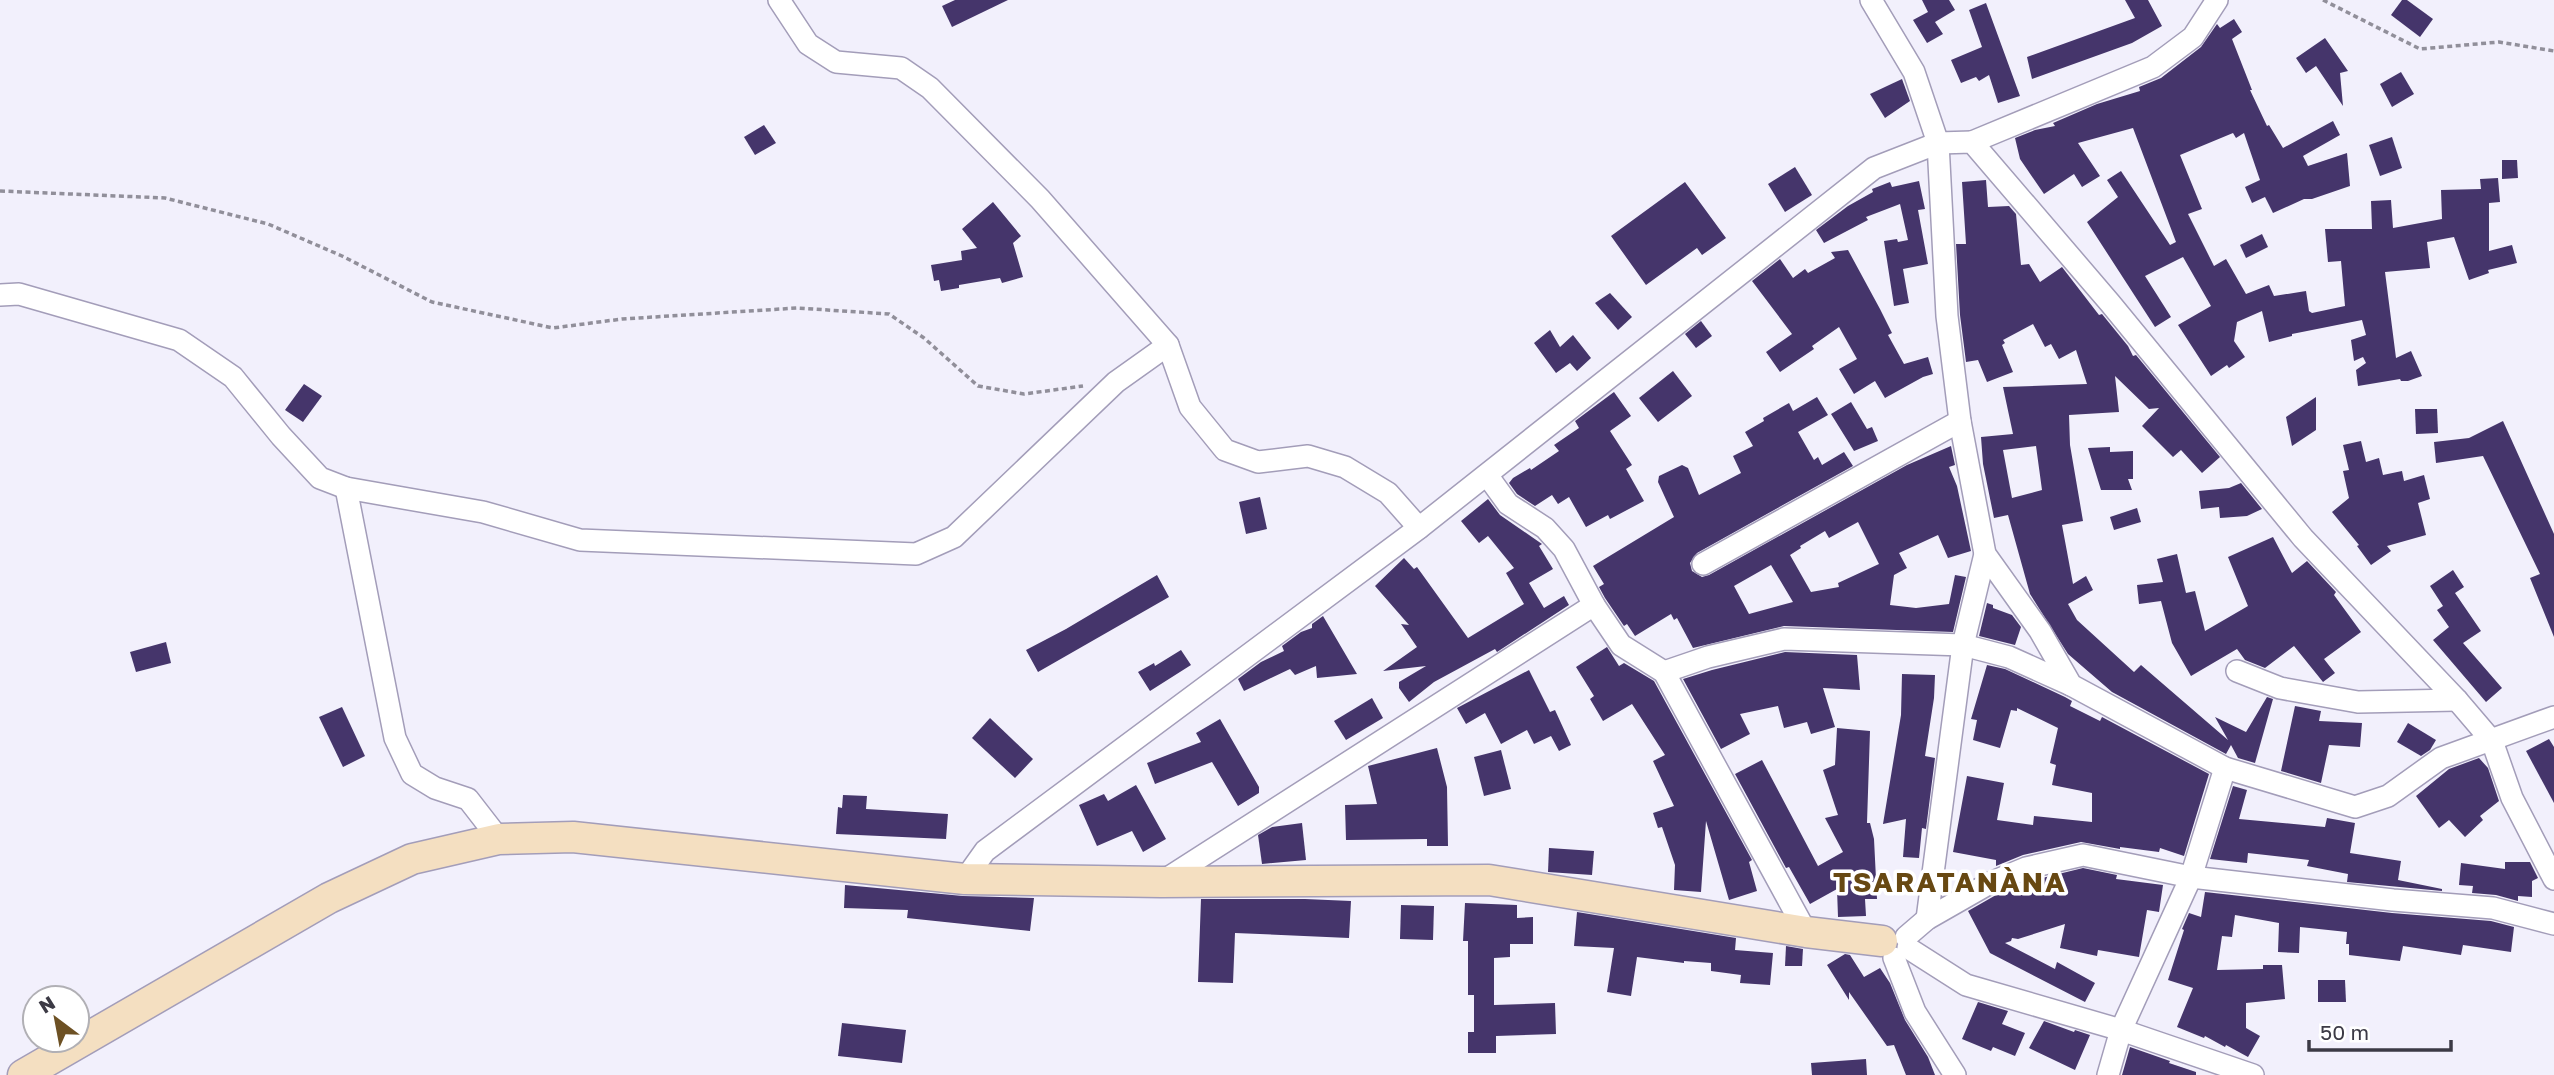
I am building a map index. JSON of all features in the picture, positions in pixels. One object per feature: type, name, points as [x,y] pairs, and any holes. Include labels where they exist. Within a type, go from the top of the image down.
[{"type":"street","points":[[779,0],[808,44],[836,62],[901,68],[930,88],[1040,199],[1168,345],[1190,407],[1225,450],[1258,462],[1308,456],[1345,467],[1388,492],[1419,528]]},
{"type":"street","points":[[1871,0],[1914,72],[1938,142],[1947,316],[1961,421],[1984,554],[1963,645],[1927,919]]},
{"type":"street","points":[[965,878],[985,851],[1419,528],[1874,168],[1938,142],[1972,142],[2153,67],[2193,37],[2217,0]]},
{"type":"street","points":[[1972,142],[2110,303],[2303,538],[2457,700],[2492,741],[2512,798],[2554,879]]},
{"type":"street","points":[[0,295],[19,294],[179,340],[233,377],[281,436],[320,478],[346,488],[483,512],[580,540],[916,554],[954,537],[1116,382],[1168,345]]},
{"type":"street","points":[[1703,564],[1961,421]]},
{"type":"street","points":[[1487,475],[1508,504],[1545,528],[1564,550],[1594,605],[1621,645],[1664,672],[1806,932]]},
{"type":"street","points":[[346,488],[395,738],[412,774],[435,788],[468,799],[499,839]]},
{"type":"street","points":[[1984,554],[2040,631],[2071,685]]},
{"type":"street","points":[[1161,882],[1594,605]]},
{"type":"street","points":[[1664,672],[1709,657],[1784,639],[1963,645],[2010,657],[2071,685],[2225,768],[2354,807],[2388,796],[2441,758],[2554,717]]},
{"type":"street","points":[[2237,671],[2280,688],[2358,702],[2457,700]]},
{"type":"street","points":[[2108,1075],[2121,1030],[2191,877],[2225,768]]},
{"type":"street","points":[[23,1075],[329,898],[412,859],[499,839],[573,837],[965,878],[1161,882],[1489,880],[1898,946],[1966,985],[2121,1030],[2253,1075]]},
{"type":"street","points":[[1898,946],[1927,919],[1990,883],[2014,873],[2083,855],[2191,877],[2393,900],[2493,908],[2554,924]]},
{"type":"street","points":[[1898,946],[1915,1012],[1955,1075]]},
{"type":"path","points":[[2323,0],[2420,49],[2499,42],[2554,51]]},
{"type":"path","points":[[0,191],[165,198],[268,224],[342,256],[432,302],[553,328],[622,319],[797,308],[889,314],[924,338],[978,386],[1024,394],[1116,382]]},
{"type":"building","points":[[955,0],[1008,0],[952,27],[942,6]]},
{"type":"building","points":[[1922,0],[1949,0],[1955,10],[1935,22],[1943,34],[1927,43],[1913,20],[1928,12]]},
{"type":"building","points":[[2125,0],[2148,0],[2162,26],[2132,43],[2032,79],[2027,57],[2135,18]]},
{"type":"building","points":[[2402,0],[2407,0],[2433,19],[2420,37],[2391,15]]},
{"type":"building","points":[[1986,3],[2020,96],[1998,103],[1989,75],[1979,81],[1976,77],[1961,83],[1951,60],[1982,47],[1969,10]]},
{"type":"building","points":[[2234,19],[2242,32],[2232,39],[2250,90],[2267,126],[2269,125],[2283,148],[2333,121],[2340,135],[2303,156],[2308,166],[2347,153],[2350,186],[2312,199],[2304,199],[2273,213],[2265,197],[2252,203],[2245,187],[2260,180],[2244,133],[2236,138],[2233,133],[2180,155],[2202,209],[2188,214],[2214,266],[2226,259],[2246,294],[2269,285],[2274,296],[2306,291],[2309,311],[2312,313],[2345,306],[2341,261],[2328,262],[2325,229],[2372,229],[2371,201],[2391,200],[2393,228],[2442,219],[2441,190],[2481,189],[2480,179],[2498,178],[2500,202],[2489,203],[2489,251],[2512,245],[2517,263],[2488,270],[2489,273],[2469,280],[2454,237],[2427,242],[2430,268],[2385,272],[2396,358],[2411,351],[2422,376],[2408,381],[2400,379],[2358,386],[2356,370],[2366,363],[2363,357],[2354,361],[2351,340],[2366,335],[2362,320],[2292,334],[2269,342],[2262,311],[2237,322],[2234,341],[2245,357],[2211,376],[2178,325],[2211,306],[2183,257],[2145,276],[2171,317],[2155,327],[2087,222],[2118,197],[2107,180],[2121,171],[2170,245],[2176,242],[2133,128],[2078,143],[2100,176],[2082,187],[2074,174],[2044,194],[2020,159],[2015,138],[2055,126],[2053,123],[2097,104],[2140,91],[2139,87],[2161,78],[2201,47],[2217,24],[2220,28]]},
{"type":"building","points":[[2325,38],[2348,71],[2340,73],[2343,106],[2316,66],[2306,73],[2296,58]]},
{"type":"building","points":[[2401,72],[2414,94],[2392,107],[2380,84]]},
{"type":"building","points":[[1902,79],[1910,101],[1885,118],[1870,94]]},
{"type":"building","points":[[764,125],[776,143],[755,155],[744,137]]},
{"type":"building","points":[[2392,137],[2402,168],[2380,176],[2369,145]]},
{"type":"building","points":[[2502,160],[2517,160],[2518,178],[2502,179]]},
{"type":"building","points":[[1795,167],[1812,195],[1785,212],[1768,184]]},
{"type":"building","points":[[1986,180],[1988,207],[2009,206],[2016,214],[2021,265],[2029,264],[2040,282],[2062,267],[2099,315],[2102,314],[2128,346],[2133,356],[2136,355],[2220,457],[2202,473],[2181,450],[2173,457],[2142,426],[2159,408],[2149,409],[2115,376],[2119,412],[2069,415],[2070,445],[2083,521],[2062,525],[2073,584],[2086,576],[2093,590],[2068,604],[2077,620],[2134,672],[2141,665],[2228,740],[2215,717],[2246,732],[2267,697],[2273,699],[2255,763],[2238,758],[2231,745],[2226,754],[2112,692],[2068,654],[2030,594],[2008,515],[1994,518],[1983,464],[1981,437],[2013,434],[2003,387],[2087,384],[2076,350],[2059,359],[2051,344],[2045,347],[2033,324],[2003,340],[2005,343],[2002,345],[2013,372],[1987,382],[1978,360],[1966,362],[1956,244],[1966,244],[1962,182]],"holes":[[[2036,446],[2042,490],[2012,498],[2003,450]]]},
{"type":"building","points":[[1919,181],[1925,209],[1918,210],[1928,264],[1903,269],[1909,303],[1894,306],[1884,241],[1908,240],[1900,204],[1866,217],[1868,220],[1824,243],[1816,230],[1848,206],[1873,192],[1872,189],[1890,182],[1892,187]]},
{"type":"building","points":[[1685,182],[1726,238],[1702,255],[1697,248],[1646,285],[1611,236]]},
{"type":"building","points":[[993,202],[1021,236],[1013,243],[1023,277],[1002,283],[1000,278],[959,285],[959,288],[941,291],[939,280],[934,281],[931,265],[962,260],[961,251],[977,248],[962,229]]},
{"type":"building","points":[[2262,234],[2268,247],[2246,258],[2240,245]]},
{"type":"building","points":[[1848,250],[1892,333],[1888,335],[1904,364],[1928,357],[1933,374],[1885,398],[1875,381],[1854,394],[1839,369],[1857,359],[1839,327],[1812,346],[1814,349],[1780,372],[1766,352],[1792,334],[1752,281],[1780,259],[1793,278],[1805,269],[1808,273],[1835,258],[1831,252]]},
{"type":"building","points":[[1610,293],[1632,317],[1618,330],[1595,303]]},
{"type":"building","points":[[1701,321],[1712,336],[1696,348],[1685,334]]},
{"type":"building","points":[[1550,330],[1560,347],[1573,335],[1591,358],[1577,371],[1570,363],[1556,373],[1534,343]]},
{"type":"building","points":[[1673,371],[1692,396],[1658,422],[1639,398]]},
{"type":"building","points":[[304,384],[322,396],[303,422],[285,410]]},
{"type":"building","points":[[1614,392],[1631,416],[1610,431],[1632,465],[1626,469],[1644,501],[1610,519],[1608,515],[1586,527],[1569,497],[1558,504],[1552,495],[1535,506],[1517,494],[1509,483],[1513,478],[1530,468],[1531,470],[1559,451],[1554,445],[1579,428],[1575,421]]},
{"type":"building","points":[[1817,397],[1828,415],[1798,432],[1814,460],[1818,457],[1822,465],[1844,452],[1853,466],[1697,553],[1690,563],[1692,571],[1702,577],[1709,575],[1907,465],[1951,446],[1955,465],[1949,467],[1957,486],[1971,551],[1948,558],[1938,535],[1899,553],[1907,568],[1894,575],[1890,605],[1916,608],[1949,604],[1955,575],[1966,577],[1953,632],[1784,626],[1693,648],[1677,618],[1674,620],[1671,614],[1635,636],[1627,624],[1624,626],[1605,598],[1599,587],[1604,584],[1593,566],[1674,517],[1658,482],[1659,476],[1682,465],[1688,468],[1699,495],[1741,473],[1733,456],[1753,446],[1745,432],[1789,403],[1793,411]],"holes":[[[1858,522],[1879,564],[1838,583],[1839,587],[1811,592],[1790,555],[1825,531],[1829,538]],[[1771,565],[1793,602],[1749,614],[1734,586]]]},
{"type":"building","points":[[2316,397],[2316,430],[2292,446],[2286,417]]},
{"type":"building","points":[[1851,402],[1867,429],[1872,427],[1878,441],[1854,451],[1831,414]]},
{"type":"building","points":[[2415,409],[2437,409],[2438,433],[2416,434]]},
{"type":"building","points":[[2503,421],[2554,534],[2554,637],[2530,578],[2540,574],[2483,456],[2436,463],[2434,442],[2469,438]]},
{"type":"building","points":[[2361,441],[2366,462],[2379,458],[2383,475],[2402,471],[2404,481],[2424,475],[2430,499],[2418,503],[2426,535],[2387,546],[2391,551],[2371,565],[2357,546],[2359,545],[2332,512],[2349,498],[2343,471],[2349,470],[2343,445]]},
{"type":"building","points":[[2110,447],[2110,452],[2133,451],[2133,479],[2128,479],[2132,490],[2101,490],[2088,448]]},
{"type":"building","points":[[2241,483],[2262,509],[2247,516],[2220,518],[2219,507],[2201,509],[2199,491],[2229,488]]},
{"type":"building","points":[[1260,497],[1267,529],[1246,534],[1239,502]]},
{"type":"building","points":[[1488,499],[1500,515],[1542,544],[1539,546],[1553,569],[1529,583],[1544,608],[1564,596],[1569,605],[1497,652],[1495,649],[1434,682],[1409,702],[1399,688],[1399,682],[1426,666],[1383,671],[1417,647],[1401,624],[1409,625],[1375,586],[1404,558],[1414,569],[1417,567],[1468,638],[1524,604],[1506,573],[1514,568],[1488,536],[1479,543],[1461,521]]},
{"type":"building","points":[[2137,508],[2141,522],[2114,530],[2110,517]]},
{"type":"building","points":[[2273,537],[2292,573],[2307,561],[2336,592],[2334,595],[2361,632],[2324,659],[2335,673],[2323,682],[2294,646],[2265,668],[2245,660],[2237,649],[2191,676],[2172,643],[2161,601],[2139,604],[2137,585],[2163,582],[2157,559],[2177,554],[2186,593],[2195,591],[2205,631],[2248,606],[2228,557]]},
{"type":"building","points":[[2453,570],[2464,587],[2455,593],[2481,631],[2463,643],[2502,688],[2486,702],[2433,640],[2449,627],[2437,610],[2443,606],[2430,586]]},
{"type":"building","points":[[1157,575],[1169,597],[1038,672],[1026,650]]},
{"type":"building","points":[[1987,603],[2012,615],[2021,627],[2015,645],[1979,636]]},
{"type":"building","points":[[1323,616],[1357,674],[1317,678],[1316,666],[1295,675],[1290,669],[1244,691],[1238,679],[1261,662],[1284,651],[1282,646],[1301,632],[1312,628],[1312,624]]},
{"type":"building","points":[[166,642],[171,663],[136,672],[130,652]]},
{"type":"building","points":[[1607,647],[1619,666],[1624,663],[1654,681],[1752,860],[1749,862],[1757,891],[1729,900],[1706,821],[1701,892],[1674,890],[1675,865],[1662,827],[1658,828],[1653,813],[1674,806],[1653,761],[1665,755],[1632,704],[1603,721],[1590,699],[1594,696],[1576,667]]},
{"type":"building","points":[[1181,650],[1191,665],[1150,691],[1138,672],[1154,663],[1155,666]]},
{"type":"building","points":[[1785,652],[1857,655],[1860,690],[1823,688],[1835,727],[1811,734],[1807,722],[1784,728],[1778,706],[1740,714],[1750,734],[1721,749],[1683,679]]},
{"type":"building","points":[[1987,665],[2005,669],[2065,697],[2072,701],[2070,706],[2100,721],[2102,717],[2209,774],[2184,856],[2160,848],[2159,852],[2081,842],[2023,855],[1996,866],[1996,860],[1953,852],[1967,776],[2004,783],[1997,820],[2033,825],[2034,816],[2092,822],[2092,793],[2052,785],[2056,765],[2050,763],[2058,728],[2017,708],[2017,711],[2011,710],[2000,748],[1973,740],[1977,720],[1971,719]]},
{"type":"building","points":[[1529,670],[1550,712],[1555,710],[1571,745],[1559,751],[1551,736],[1534,744],[1527,730],[1501,744],[1485,713],[1466,724],[1457,708]]},
{"type":"building","points":[[1902,674],[1935,675],[1925,756],[1935,758],[1926,829],[1922,828],[1919,858],[1903,857],[1906,819],[1883,824],[1901,715]]},
{"type":"building","points":[[1372,698],[1383,718],[1346,740],[1334,721]]},
{"type":"building","points":[[2295,706],[2321,711],[2319,721],[2362,723],[2360,747],[2329,745],[2321,783],[2281,771]]},
{"type":"building","points":[[342,707],[365,756],[343,767],[319,717]]},
{"type":"building","points":[[990,718],[1033,759],[1015,778],[972,738]]},
{"type":"building","points":[[1220,719],[1259,787],[1259,793],[1238,806],[1212,762],[1155,784],[1147,763],[1201,742],[1196,733]]},
{"type":"building","points":[[2408,723],[2436,740],[2430,750],[2421,756],[2397,742]]},
{"type":"building","points":[[1837,728],[1870,731],[1867,823],[1870,823],[1874,839],[1877,899],[1865,899],[1866,916],[1838,917],[1837,889],[1810,904],[1789,867],[1786,868],[1735,774],[1762,760],[1818,866],[1843,852],[1825,818],[1838,815],[1823,770],[1835,765]]},
{"type":"building","points":[[2549,739],[2554,747],[2554,803],[2526,751]]},
{"type":"building","points":[[1437,748],[1447,787],[1448,846],[1427,846],[1427,839],[1346,840],[1345,805],[1377,804],[1368,766]]},
{"type":"building","points":[[1501,750],[1511,789],[1484,796],[1474,757]]},
{"type":"building","points":[[2479,758],[2488,768],[2499,801],[2480,816],[2483,820],[2465,837],[2449,820],[2439,828],[2416,796],[2449,769]]},
{"type":"building","points":[[1136,785],[1166,839],[1143,852],[1132,831],[1097,846],[1079,805],[1104,794],[1108,801]]},
{"type":"building","points":[[2233,786],[2247,790],[2239,819],[2325,827],[2327,818],[2355,823],[2350,853],[2401,861],[2398,880],[2442,891],[2347,882],[2348,874],[2307,866],[2309,860],[2248,853],[2247,863],[2210,859]]},
{"type":"building","points":[[843,795],[867,796],[866,809],[948,814],[946,839],[836,834],[838,807],[842,808]]},
{"type":"building","points":[[1302,823],[1306,860],[1262,864],[1258,835],[1272,827]]},
{"type":"building","points":[[1549,848],[1594,851],[1592,875],[1548,872]]},
{"type":"building","points":[[2505,862],[2530,862],[2538,878],[2532,881],[2532,897],[2518,896],[2518,901],[2496,895],[2472,893],[2473,886],[2459,885],[2461,863],[2505,869]]},
{"type":"building","points":[[2083,868],[2117,875],[2116,879],[2163,885],[2159,912],[2147,910],[2139,957],[2098,950],[2097,956],[2060,948],[2065,924],[2018,939],[2012,938],[2005,943],[2055,969],[2057,962],[2095,983],[2085,1002],[1990,953],[1968,911],[1996,895],[2030,881]]},
{"type":"building","points":[[845,885],[963,896],[1034,898],[1030,931],[907,918],[908,910],[844,908]]},
{"type":"building","points":[[2205,892],[2491,921],[2514,927],[2511,952],[2463,945],[2461,955],[2403,946],[2400,961],[2349,955],[2347,932],[2300,927],[2299,953],[2278,952],[2279,923],[2235,915],[2232,937],[2222,936],[2217,970],[2263,969],[2263,965],[2282,965],[2285,999],[2246,1003],[2246,1028],[2260,1036],[2248,1057],[2205,1036],[2204,1038],[2177,1027],[2193,988],[2168,980],[2184,930],[2182,929],[2189,913],[2201,917]]},
{"type":"building","points":[[1201,899],[1351,901],[1349,938],[1235,933],[1233,983],[1198,982]]},
{"type":"building","points":[[1465,903],[1517,905],[1517,918],[1533,917],[1533,944],[1510,944],[1510,957],[1494,958],[1494,1005],[1555,1003],[1556,1034],[1496,1036],[1496,1053],[1468,1053],[1468,1032],[1474,1032],[1474,995],[1468,995],[1468,941],[1463,941]]},
{"type":"building","points":[[1401,905],[1434,906],[1433,940],[1400,939]]},
{"type":"building","points":[[1577,912],[1736,938],[1735,950],[1773,953],[1770,985],[1740,983],[1741,975],[1711,971],[1711,963],[1684,963],[1637,957],[1631,996],[1607,992],[1614,948],[1574,946]]},
{"type":"building","points":[[1786,946],[1803,949],[1802,966],[1785,966]]},
{"type":"building","points":[[1845,954],[1850,955],[1864,977],[1880,968],[1935,1075],[1906,1075],[1894,1045],[1887,1046],[1849,992],[1849,1000],[1827,965]]},
{"type":"building","points":[[2318,980],[2345,980],[2346,1002],[2318,1002]]},
{"type":"building","points":[[1978,1002],[2008,1011],[2002,1024],[2025,1033],[2015,1056],[1993,1047],[1991,1051],[1962,1039]]},
{"type":"building","points":[[2044,1021],[2090,1035],[2075,1070],[2029,1048]]},
{"type":"building","points":[[842,1023],[906,1030],[902,1063],[838,1056]]},
{"type":"building","points":[[2130,1047],[2196,1072],[2196,1075],[2122,1075]]},
{"type":"building","points":[[1866,1059],[1867,1075],[1812,1075],[1811,1063]]},
{"type":"district","name":"TSARATANÀNA","points":[[1950,882]]}]
